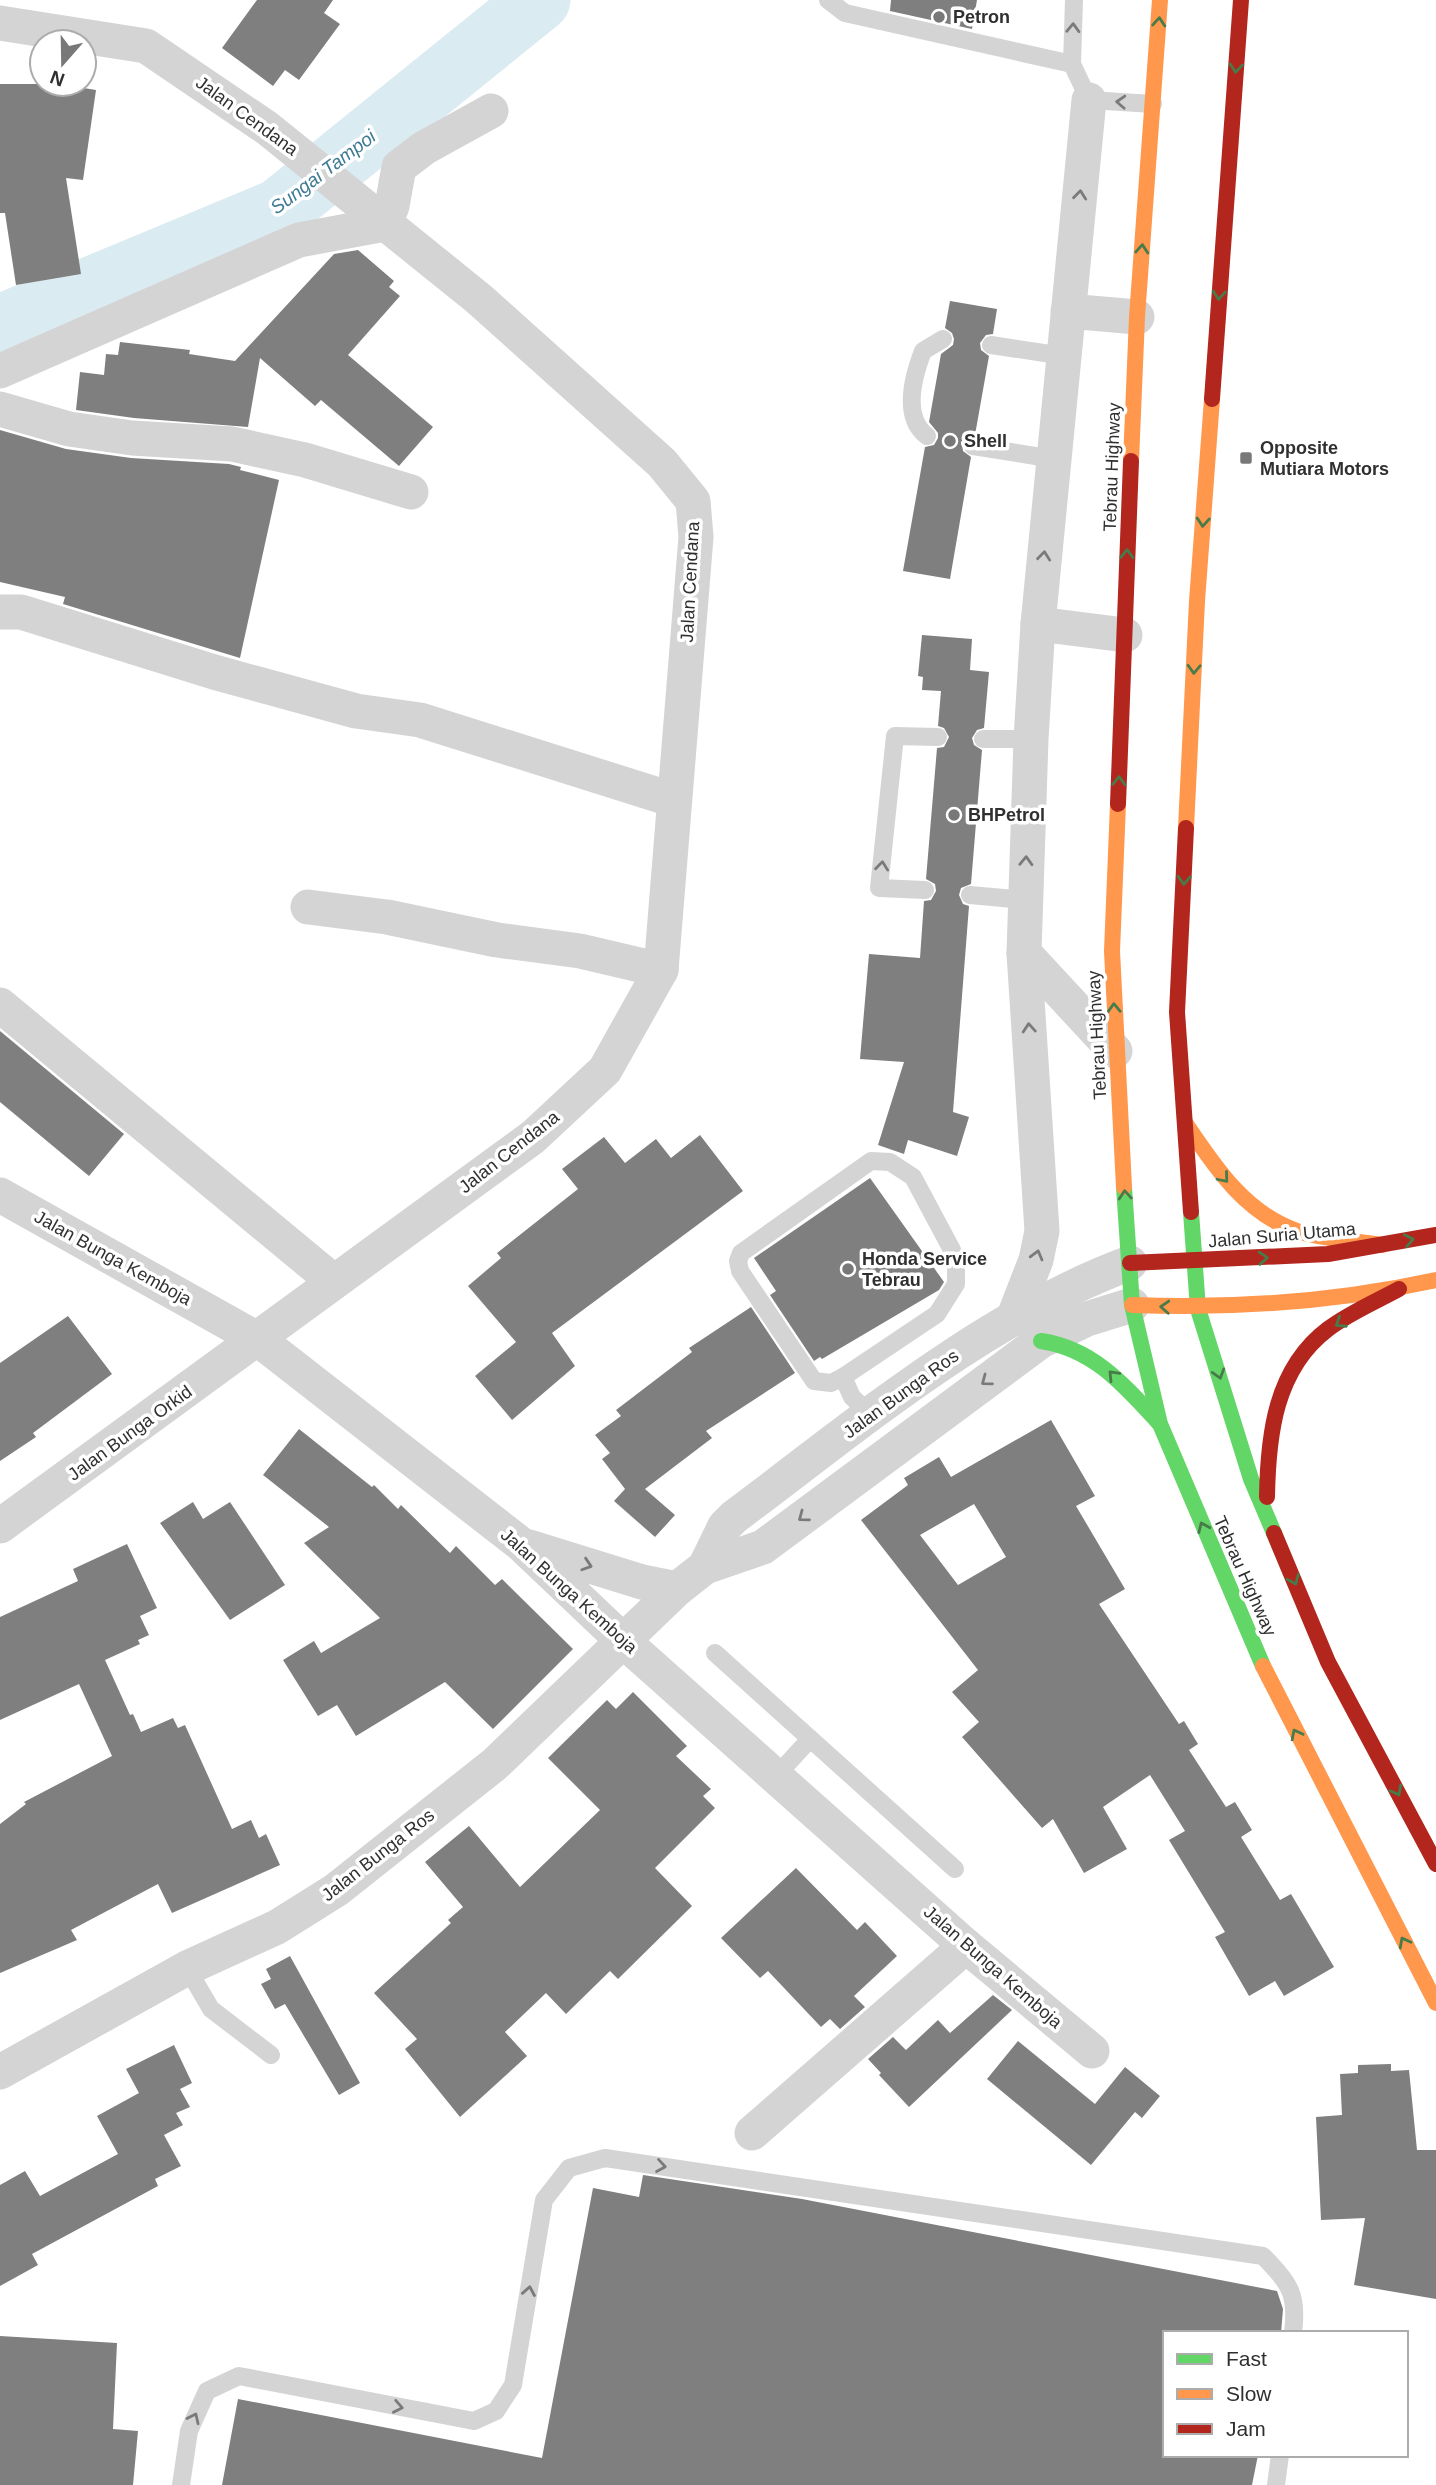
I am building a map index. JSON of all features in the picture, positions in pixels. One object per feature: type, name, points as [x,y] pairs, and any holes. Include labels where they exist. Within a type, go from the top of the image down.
[{"type":"main road","name":"Tebrau Highway","points":[[1160,0],[1137,317],[1112,951],[1115,1051],[1132,1305],[1160,1424],[1275,1695],[1436,2003]]},
{"type":"main road","points":[[1241,0],[1197,601],[1177,1012],[1198,1309],[1251,1479],[1328,1662],[1436,1864]]},
{"type":"main road","points":[[1185,1122],[1246,1203],[1270,1219],[1297,1231],[1382,1245]]},
{"type":"main road","name":"Jalan Suria Utama","points":[[1130,1264],[1328,1254],[1436,1235]]},
{"type":"main road","points":[[1132,1305],[1198,1309],[1339,1298],[1436,1280]]},
{"type":"main road","points":[[1267,1517],[1267,1457],[1273,1415],[1287,1377],[1311,1343],[1340,1321],[1399,1289]]},
{"type":"main road","points":[[1041,1340],[1062,1342],[1090,1355],[1160,1424]]},
{"type":"street","name":"Jalan Cendana","points":[[0,23],[146,46],[267,128],[479,299],[662,463],[693,500],[696,537],[661,970],[605,1070],[533,1137],[333,1281],[259,1340]]},
{"type":"street","points":[[1013,1319],[1036,1260],[1042,1231],[1024,953],[1031,739],[1038,624],[1090,100]]},
{"type":"street","points":[[0,372],[299,240],[376,217],[392,206],[399,167],[424,148],[491,111]]},
{"type":"street","points":[[1069,311],[1137,317]]},
{"type":"street","points":[[0,409],[69,429],[132,438],[232,444],[305,460],[411,492]]},
{"type":"street","points":[[0,612],[21,612],[214,672],[356,711],[421,720],[674,800]]},
{"type":"street","points":[[1038,624],[1125,635]]},
{"type":"street","points":[[308,907],[387,917],[497,940],[580,951],[661,970]]},
{"type":"street","points":[[1024,953],[1115,1051]]},
{"type":"street","points":[[0,1005],[333,1281]]},
{"type":"street","name":"Jalan Bunga Kemboja","points":[[0,1195],[259,1340],[522,1545],[621,1639],[966,1946],[1092,2051]]},
{"type":"street","name":"Jalan Bunga Ros","points":[[705,1567],[725,1527],[734,1517],[958,1352],[1065,1288],[1130,1264]]},
{"type":"street","name":"Jalan Bunga Ros","points":[[0,2073],[187,1968],[277,1927],[336,1890],[495,1764],[621,1639],[705,1567],[763,1547],[1041,1340],[1094,1316],[1132,1305]]},
{"type":"street","name":"Jalan Bunga Orkid","points":[[0,1527],[259,1340]]},
{"type":"street","points":[[522,1545],[642,1582],[677,1589]]},
{"type":"street","points":[[752,2133],[966,1946]]},
{"type":"lane","points":[[828,0],[845,13],[1072,64]]},
{"type":"lane","points":[[1074,0],[1072,64],[1090,100],[1153,103]]},
{"type":"lane","points":[[926,436],[916,426],[911,406],[923,351],[943,339]]},
{"type":"lane","points":[[991,345],[1064,356]]},
{"type":"lane","points":[[973,446],[1054,459]]},
{"type":"lane","points":[[925,890],[879,888],[895,736],[937,737]]},
{"type":"lane","points":[[983,739],[1031,739]]},
{"type":"lane","points":[[970,895],[1025,900]]},
{"type":"lane","points":[[871,1161],[890,1162],[913,1177],[945,1237],[957,1267],[956,1284],[937,1314],[843,1377],[831,1383],[814,1381],[740,1272],[738,1261],[741,1253],[871,1161]]},
{"type":"lane","points":[[843,1377],[852,1397],[871,1415]]},
{"type":"lane","points":[[715,1653],[955,1869]]},
{"type":"lane","points":[[776,1776],[810,1739]]},
{"type":"lane","points":[[187,1968],[211,2009],[271,2055]]},
{"type":"lane","points":[[181,2485],[188,2431],[207,2391],[239,2376],[474,2421],[496,2412],[513,2385],[544,2200],[569,2168],[605,2158],[1264,2256],[1287,2280],[1296,2305],[1293,2331]]},
{"type":"lane","points":[[1276,2485],[1279,2457]]},
{"type":"building","points":[[257,0],[333,0],[324,13],[340,24],[299,80],[285,70],[273,86],[222,48]]},
{"type":"building","name":"Petron","points":[[891,0],[977,0],[972,29],[890,11]]},
{"type":"building","points":[[0,84],[28,84],[28,98],[95,98],[83,180],[66,178],[81,274],[16,285],[5,213],[0,213]]},
{"type":"building","points":[[358,250],[394,281],[389,287],[400,296],[348,355],[433,427],[399,466],[321,400],[315,406],[260,358],[248,427],[134,418],[76,410],[80,372],[104,375],[106,354],[118,355],[120,342],[190,350],[189,354],[235,361],[334,254]]},
{"type":"building","name":"Shell","points":[[950,301],[997,309],[993,334],[986,335],[980,343],[981,350],[989,356],[975,435],[968,436],[962,444],[963,451],[971,457],[950,579],[903,571],[925,447],[934,445],[938,438],[938,433],[929,422],[941,354],[953,345],[952,333],[945,328]]},
{"type":"building","points":[[0,430],[66,449],[131,458],[229,464],[241,467],[240,470],[279,480],[240,658],[63,604],[65,597],[0,582]]},
{"type":"building","points":[[922,635],[972,639],[970,670],[989,672],[984,728],[977,730],[972,738],[974,745],[982,750],[971,884],[961,888],[959,895],[963,904],[969,906],[953,1112],[969,1117],[957,1156],[908,1140],[904,1154],[878,1145],[904,1062],[860,1059],[869,954],[920,958],[924,901],[931,900],[936,891],[935,884],[926,879],[937,748],[944,747],[949,737],[944,728],[938,726],[941,691],[922,690],[923,677],[918,676]]},
{"type":"building","points":[[0,1031],[124,1134],[89,1176],[0,1102]]},
{"type":"building","points":[[700,1135],[743,1191],[552,1333],[575,1366],[512,1420],[475,1376],[516,1342],[468,1286],[501,1258],[497,1253],[578,1189],[562,1169],[604,1137],[625,1163],[656,1139],[671,1158]]},
{"type":"building","name":"Honda Service Tebrau","points":[[870,1178],[944,1282],[939,1290],[822,1359],[820,1357],[814,1361],[770,1295],[776,1291],[754,1258]]},
{"type":"building","points":[[751,1307],[795,1373],[706,1431],[712,1438],[645,1489],[675,1515],[655,1537],[614,1501],[625,1489],[602,1459],[610,1453],[595,1435],[621,1416],[616,1410],[692,1352],[689,1348]]},
{"type":"building","points":[[68,1316],[112,1374],[33,1433],[36,1437],[0,1461],[0,1363]]},
{"type":"building","points":[[1051,1420],[1095,1496],[1076,1506],[1125,1589],[1099,1604],[1179,1724],[1184,1721],[1198,1744],[1189,1750],[1226,1807],[1235,1802],[1252,1830],[1241,1837],[1280,1900],[1291,1894],[1334,1967],[1284,1996],[1275,1981],[1249,1996],[1215,1937],[1225,1932],[1169,1840],[1185,1831],[1150,1775],[1103,1807],[1127,1849],[1084,1873],[1053,1819],[1042,1828],[962,1737],[979,1722],[952,1692],[978,1670],[861,1520],[908,1485],[904,1478],[939,1457],[951,1477]],"holes":[[[974,1504],[1006,1557],[958,1585],[920,1535]]]},
{"type":"building","points":[[299,1429],[372,1487],[374,1485],[398,1509],[401,1505],[450,1553],[456,1546],[495,1585],[502,1579],[573,1649],[493,1729],[445,1682],[356,1736],[337,1705],[318,1716],[283,1660],[314,1641],[321,1653],[380,1618],[304,1543],[329,1527],[263,1475]]},
{"type":"building","points":[[193,1502],[203,1519],[230,1502],[285,1585],[230,1620],[160,1523]]},
{"type":"building","points":[[127,1544],[157,1608],[140,1616],[149,1635],[138,1640],[140,1644],[105,1660],[130,1715],[133,1714],[141,1732],[173,1718],[178,1728],[185,1725],[232,1829],[251,1820],[259,1838],[266,1834],[280,1865],[172,1913],[158,1884],[71,1930],[77,1940],[0,1973],[0,1824],[26,1804],[24,1802],[112,1756],[79,1684],[0,1720],[0,1617],[78,1581],[73,1569]]},
{"type":"building","points":[[633,1692],[687,1746],[676,1756],[711,1789],[703,1796],[715,1808],[655,1868],[692,1906],[618,1979],[610,1971],[566,2014],[546,1993],[505,2032],[527,2056],[460,2117],[405,2049],[417,2039],[374,1993],[451,1923],[448,1920],[463,1907],[425,1862],[469,1826],[520,1887],[600,1810],[548,1758],[607,1700],[616,1709]]},
{"type":"building","points":[[796,1868],[857,1930],[865,1922],[897,1956],[854,1996],[865,2007],[840,2029],[830,2019],[821,2027],[768,1971],[760,1978],[721,1938]]},
{"type":"building","points":[[290,1956],[360,2083],[339,2095],[285,2004],[275,2009],[261,1984],[271,1979],[266,1969]]},
{"type":"building","points":[[993,1995],[1012,2010],[909,2107],[868,2059],[893,2037],[906,2050],[938,2020],[950,2033]]},
{"type":"building","points":[[1018,2041],[1095,2104],[1125,2067],[1160,2096],[1142,2118],[1135,2112],[1091,2165],[987,2079]]},
{"type":"building","points":[[174,2045],[192,2083],[180,2089],[190,2107],[176,2113],[183,2125],[164,2135],[181,2166],[155,2179],[158,2186],[32,2254],[38,2265],[0,2286],[0,2185],[25,2171],[40,2196],[118,2154],[97,2116],[139,2093],[126,2069]]},
{"type":"building","points":[[1391,2064],[1391,2071],[1409,2070],[1417,2150],[1436,2150],[1436,2299],[1354,2285],[1365,2218],[1321,2220],[1316,2117],[1342,2115],[1340,2074],[1358,2073],[1358,2065]]},
{"type":"building","points":[[643,2175],[802,2199],[1277,2291],[1283,2309],[1281,2331],[1163,2331],[1163,2457],[1258,2457],[1252,2485],[222,2485],[238,2399],[542,2458],[593,2188],[639,2197]]},
{"type":"building","points":[[0,2336],[117,2343],[113,2429],[138,2431],[133,2485],[0,2485]]},
{"type":"waterway","name":"Sungai Tampoi","points":[[0,326],[279,210],[539,0]]},
{"type":"traffic: fast","points":[[1124,1187],[1132,1305],[1160,1424],[1263,1666]]},
{"type":"traffic: fast","points":[[1191,1212],[1198,1309],[1251,1479],[1274,1533]]},
{"type":"traffic: fast","points":[[1041,1341],[1060,1345],[1092,1360],[1120,1382],[1159,1423]]},
{"type":"traffic: slow","points":[[1131,461],[1137,317],[1160,0]]},
{"type":"traffic: slow","points":[[1186,828],[1197,601],[1212,399]]},
{"type":"traffic: slow","points":[[1118,804],[1112,951],[1124,1187]]},
{"type":"traffic: slow","points":[[1186,1124],[1233,1187],[1247,1201],[1278,1223],[1307,1234],[1382,1245]]},
{"type":"traffic: slow","points":[[1132,1305],[1247,1305],[1323,1299],[1436,1280]]},
{"type":"traffic: slow","points":[[1263,1666],[1436,2003]]},
{"type":"traffic: jam","points":[[1212,399],[1241,0]]},
{"type":"traffic: jam","points":[[1118,804],[1131,461]]},
{"type":"traffic: jam","points":[[1186,828],[1177,1012],[1191,1212]]},
{"type":"traffic: jam","points":[[1130,1263],[1328,1254],[1436,1235]]},
{"type":"traffic: jam","points":[[1267,1497],[1273,1427],[1278,1405],[1296,1363],[1310,1345],[1328,1329],[1399,1289]]},
{"type":"traffic: jam","points":[[1274,1533],[1328,1662],[1436,1864]]},
{"type":"place","name":"Petron","points":[[939,17]]},
{"type":"place","name":"Shell","points":[[950,441]]},
{"type":"place","name":"Opposite Mutiara Motors","points":[[1246,458]]},
{"type":"place","name":"BHPetrol","points":[[954,815]]},
{"type":"place","name":"Honda Service Tebrau","points":[[848,1269]]}]
